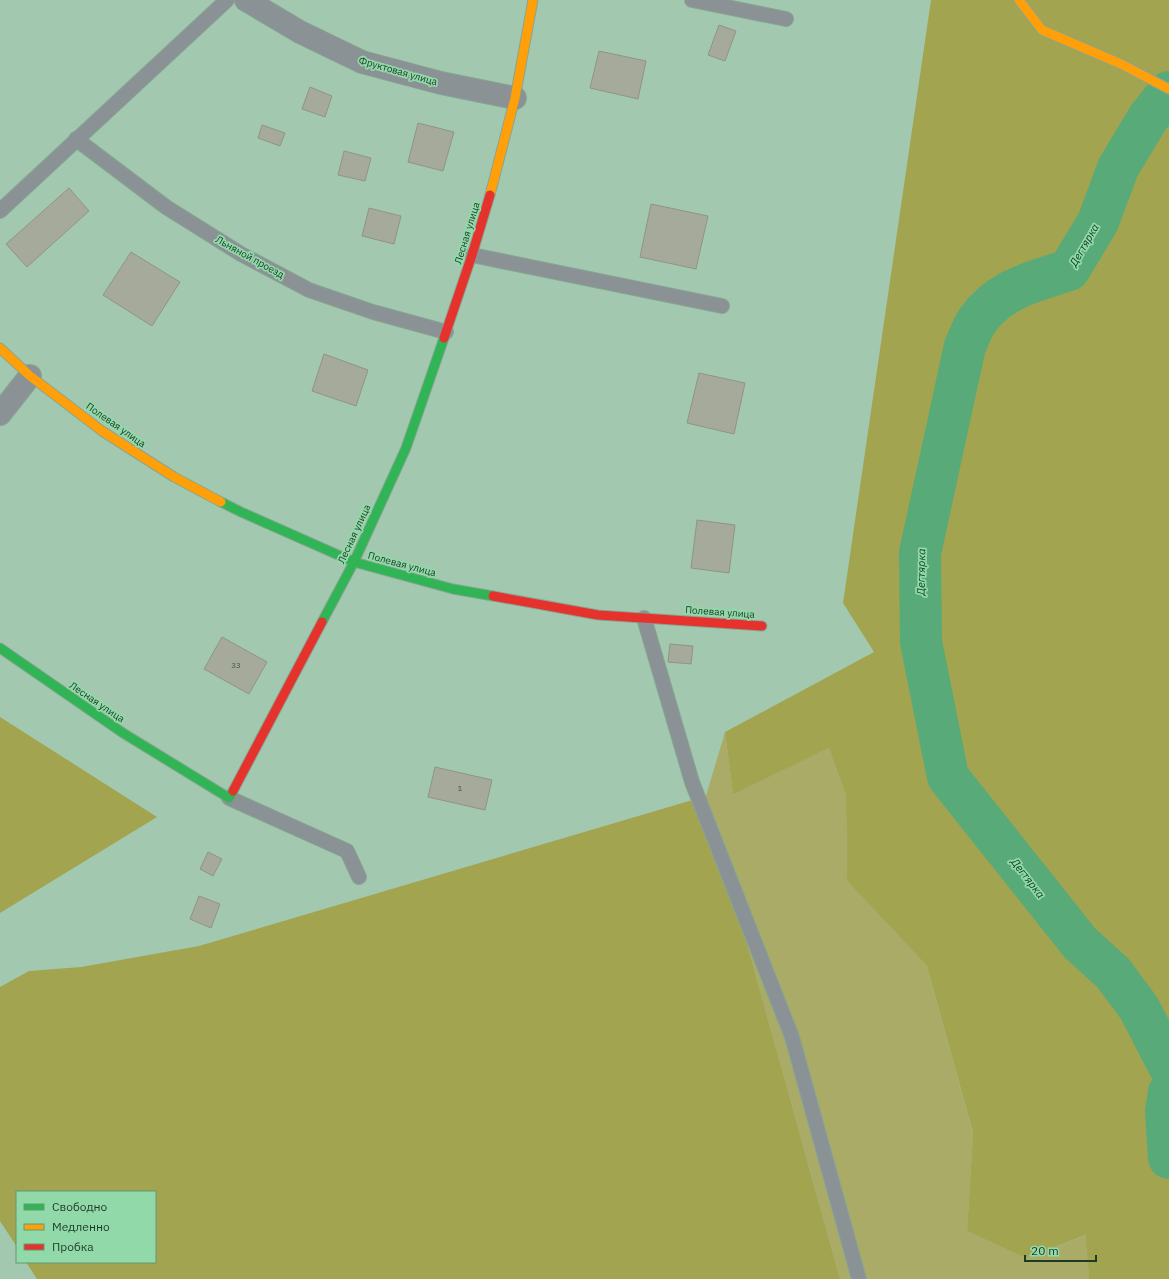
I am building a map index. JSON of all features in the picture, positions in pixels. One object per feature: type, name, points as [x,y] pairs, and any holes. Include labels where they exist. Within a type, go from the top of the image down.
[{"type":"street","name":"Фруктовая улица","points":[[246,0],[300,32],[362,62],[442,83],[515,98]]},
{"type":"street","name":"Лесная улица","points":[[0,648],[123,733],[229,798],[354,562],[406,448],[472,255],[490,194],[515,98],[533,0]]},
{"type":"street","points":[[1019,0],[1042,30],[1121,64],[1169,89]]},
{"type":"street","name":"Полевая улица","points":[[0,348],[30,376],[102,431],[174,477],[241,512],[354,562],[453,590],[598,615],[762,626]]},
{"type":"street","points":[[0,414],[30,376]]},
{"type":"lane","points":[[0,211],[226,0]]},
{"type":"lane","points":[[692,0],[786,19]]},
{"type":"lane","name":"Льняной проезд","points":[[76,139],[166,207],[241,254],[310,290],[373,312],[446,332]]},
{"type":"lane","points":[[472,255],[722,306]]},
{"type":"lane","points":[[644,618],[692,782],[792,1037],[859,1279]]},
{"type":"lane","points":[[229,798],[347,851],[359,876]]},
{"type":"green space","points":[[725,732],[733,793],[829,748],[846,796],[847,881],[927,966],[973,1134],[967,1231],[1025,1258],[1087,1235],[1089,1279],[840,1279],[706,796]]},
{"type":"shaded area","points":[[931,0],[1169,0],[1169,1279],[1089,1279],[1086,1235],[1025,1258],[967,1231],[973,1133],[927,966],[847,881],[846,796],[829,748],[733,794],[725,732],[874,652],[843,603]]},
{"type":"shaded area","points":[[0,717],[157,817],[0,913]]},
{"type":"shaded area","points":[[706,796],[840,1279],[37,1279],[27,1263],[156,1263],[156,1191],[16,1191],[16,1245],[0,1221],[0,987],[29,971],[81,967],[199,946]]},
{"type":"building","points":[[719,25],[736,31],[725,61],[708,55]]},
{"type":"building","points":[[599,51],[646,61],[638,99],[590,88]]},
{"type":"building","points":[[310,87],[332,96],[325,117],[302,109]]},
{"type":"building","points":[[418,123],[454,132],[443,171],[408,162]]},
{"type":"building","points":[[262,125],[285,133],[280,146],[258,138]]},
{"type":"building","points":[[344,151],[371,158],[365,181],[338,175]]},
{"type":"building","points":[[69,188],[89,211],[27,267],[6,244]]},
{"type":"building","points":[[651,204],[708,216],[696,269],[640,257]]},
{"type":"building","points":[[369,208],[401,216],[394,244],[362,236]]},
{"type":"building","points":[[131,252],[180,282],[152,326],[103,295]]},
{"type":"building","points":[[324,354],[368,370],[356,406],[312,391]]},
{"type":"building","points":[[699,373],[745,383],[734,434],[687,423]]},
{"type":"building","points":[[697,520],[735,525],[729,573],[691,568]]},
{"type":"building","points":[[222,637],[267,662],[249,694],[204,669]]},
{"type":"building","points":[[670,644],[693,646],[691,664],[668,662]]},
{"type":"building","points":[[435,767],[492,780],[485,810],[428,797]]},
{"type":"building","points":[[208,852],[222,859],[213,876],[200,869]]},
{"type":"building","points":[[199,896],[220,904],[211,928],[190,919]]},
{"type":"waterway","name":"Дегтярка","points":[[1169,92],[1148,118],[1118,168],[1098,222],[1069,270],[1018,288],[1007,294],[996,301],[977,321],[965,346],[920,553],[921,642],[948,777],[1080,943],[1113,973],[1139,1008],[1169,1066]]},
{"type":"waterway","name":"Дегтярка","points":[[1169,1092],[1166,1111],[1169,1158]]},
{"type":"traffic: fast","points":[[322,622],[354,562],[406,448],[444,338]]},
{"type":"traffic: fast","points":[[221,502],[354,562],[453,589],[493,596]]},
{"type":"traffic: fast","points":[[0,648],[123,733],[229,798],[233,791]]},
{"type":"traffic: slow","points":[[490,195],[515,98],[533,0]]},
{"type":"traffic: slow","points":[[1019,0],[1042,30],[1121,64],[1169,89]]},
{"type":"traffic: slow","points":[[0,348],[30,376],[102,431],[174,477],[221,502]]},
{"type":"traffic: jam","points":[[444,338],[472,255],[490,195]]},
{"type":"traffic: jam","points":[[493,596],[598,615],[762,626]]},
{"type":"traffic: jam","points":[[233,791],[322,622]]}]
